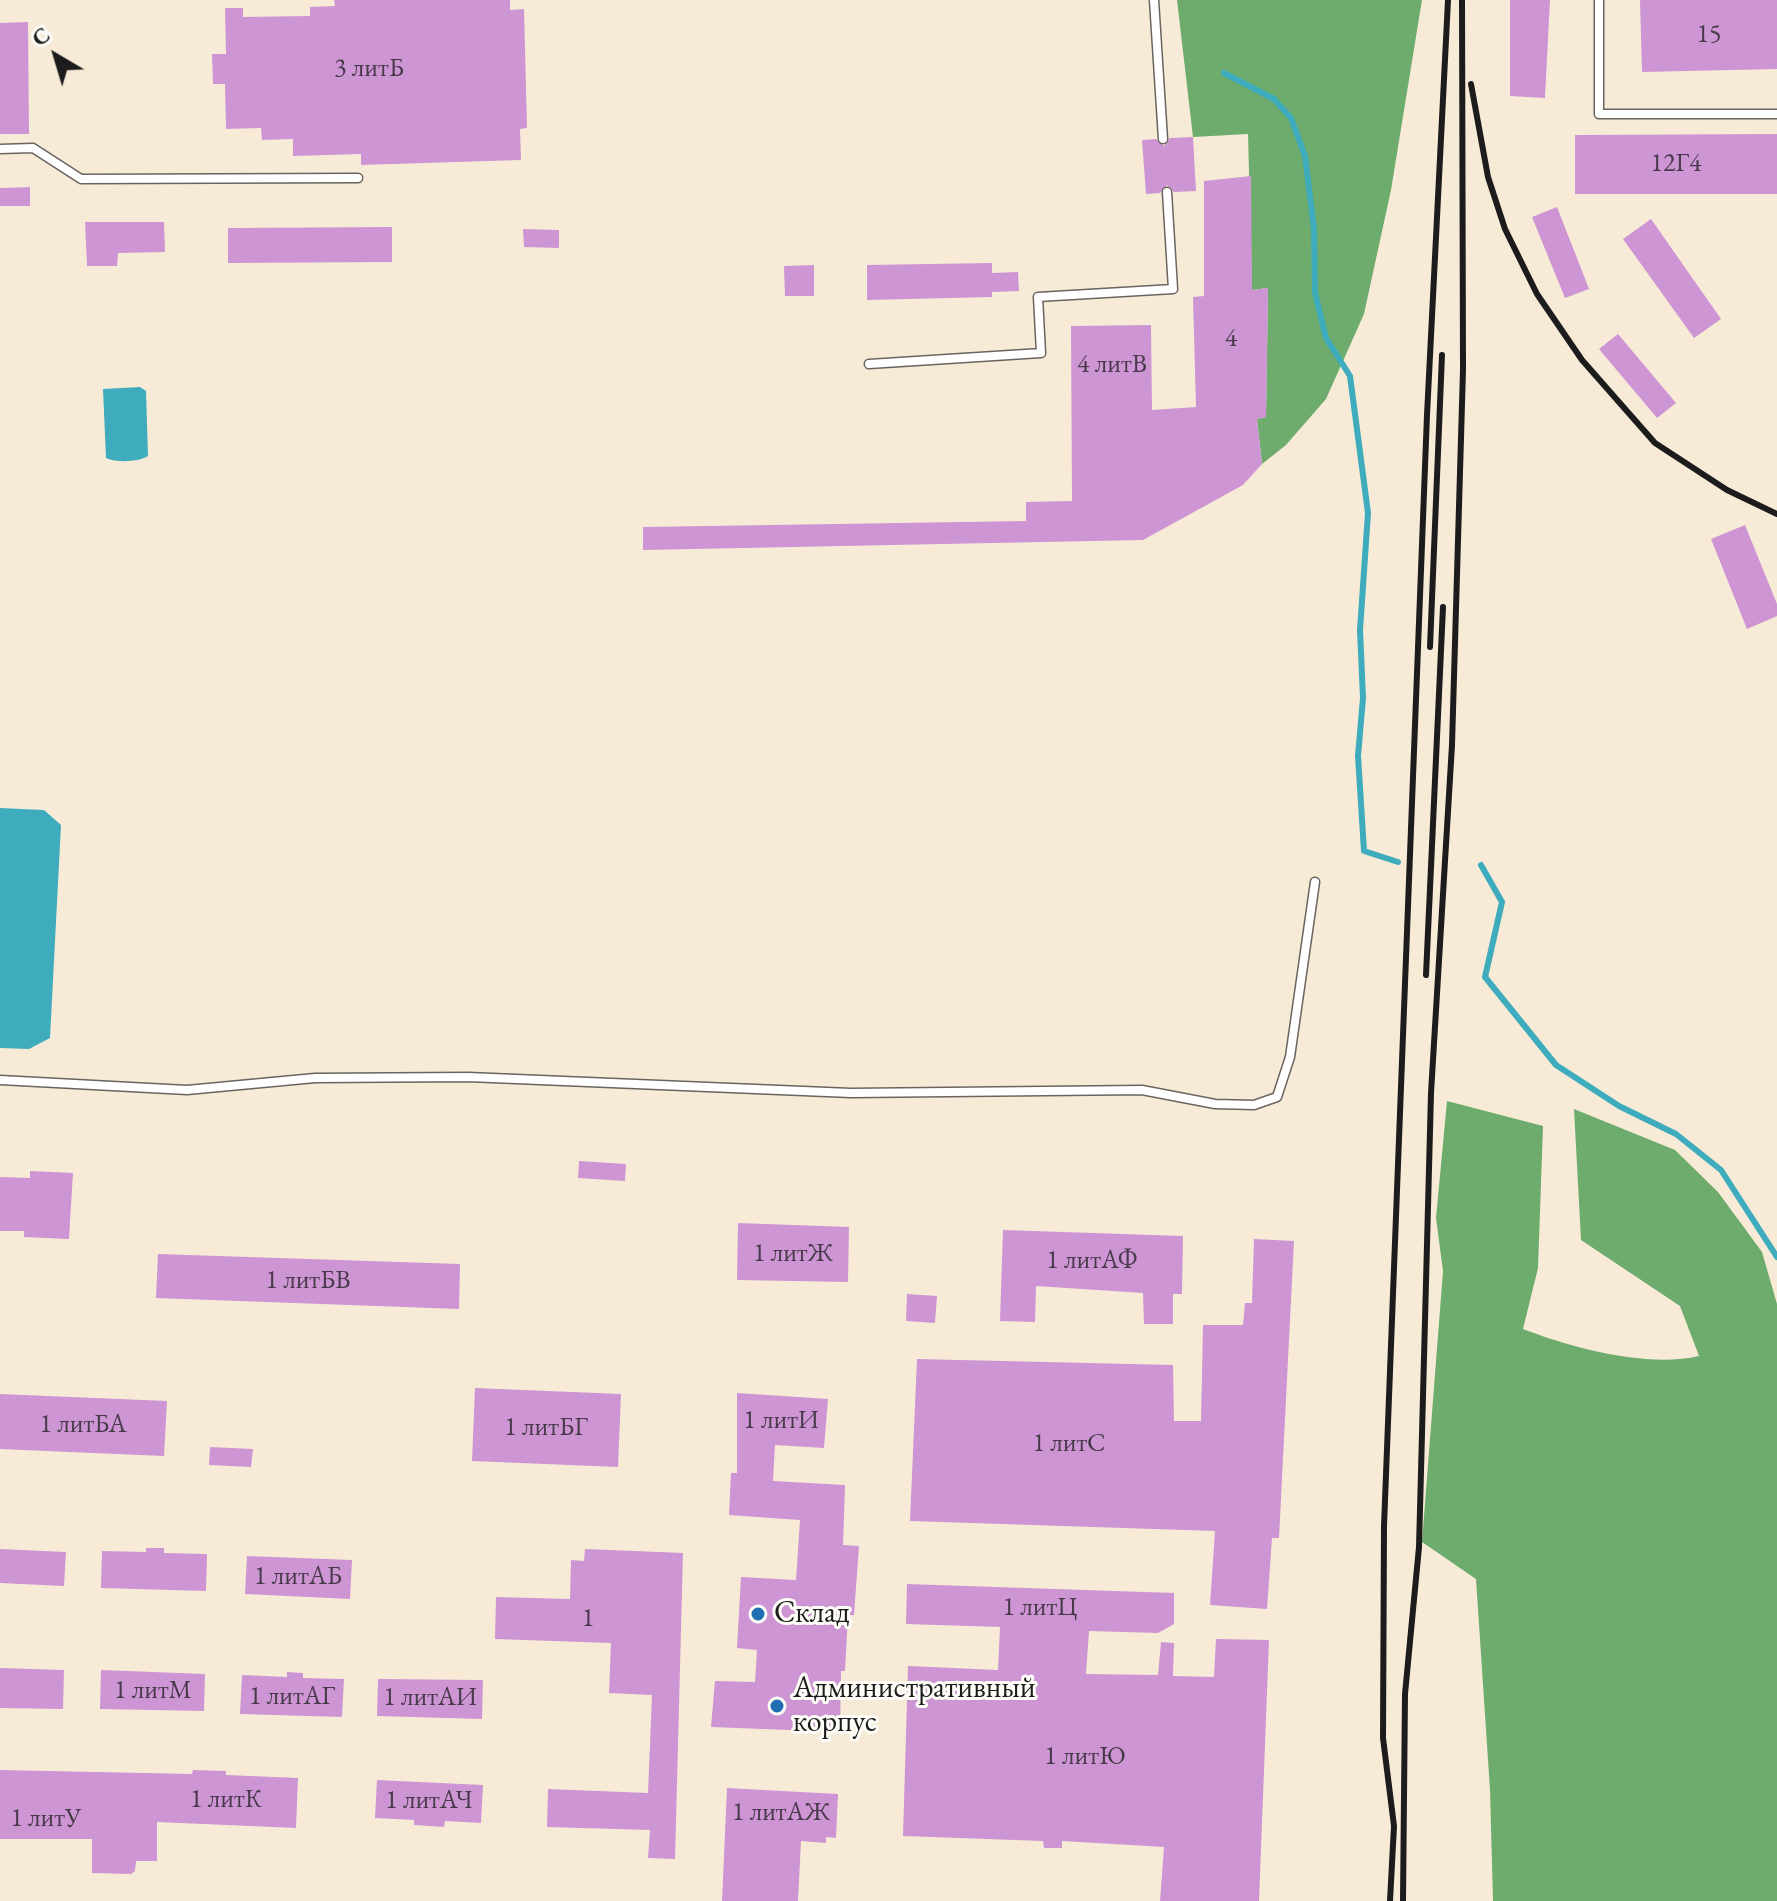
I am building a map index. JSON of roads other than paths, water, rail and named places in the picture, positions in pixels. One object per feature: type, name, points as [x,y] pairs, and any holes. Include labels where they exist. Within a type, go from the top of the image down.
[{"type":"lane","points":[[1154,0],[1163,139]]},
{"type":"lane","points":[[1599,0],[1599,114],[1777,114]]},
{"type":"lane","points":[[0,149],[33,148],[81,179],[358,178]]},
{"type":"lane","points":[[869,364],[1041,353],[1038,297],[1173,289],[1167,192]]},
{"type":"lane","points":[[0,1080],[187,1090],[315,1078],[468,1077],[851,1093],[1142,1090],[1215,1104],[1254,1105],[1277,1097],[1290,1057],[1315,882]]},
{"type":"water","points":[[140,387],[146,391],[148,456],[127,461],[106,458],[103,389]]},
{"type":"water","points":[[0,808],[44,810],[61,825],[50,1038],[29,1049],[0,1048]]},
{"type":"waterway","points":[[1224,73],[1274,99],[1291,118],[1305,156],[1314,229],[1315,293],[1326,338],[1350,376],[1368,513],[1360,630],[1363,698],[1358,756],[1364,851],[1398,862]]},
{"type":"waterway","points":[[1481,865],[1502,902],[1485,977],[1556,1065],[1619,1106],[1676,1134],[1721,1170],[1777,1257]]},
{"type":"railway","points":[[1390,1901],[1394,1826],[1383,1738],[1384,1526],[1427,415],[1448,0]]},
{"type":"railway","points":[[1403,1901],[1405,1694],[1419,1547],[1431,1093],[1452,745],[1463,370],[1462,0]]},
{"type":"railway","points":[[1471,84],[1488,177],[1505,229],[1537,294],[1582,360],[1655,443],[1727,490],[1777,514]]},
{"type":"railway","points":[[1430,647],[1442,355]]},
{"type":"railway","points":[[1426,975],[1443,607]]},
{"type":"place","name":"Склад","points":[[758,1614]]},
{"type":"place","name":"Административный корпус","points":[[777,1706]]}]
